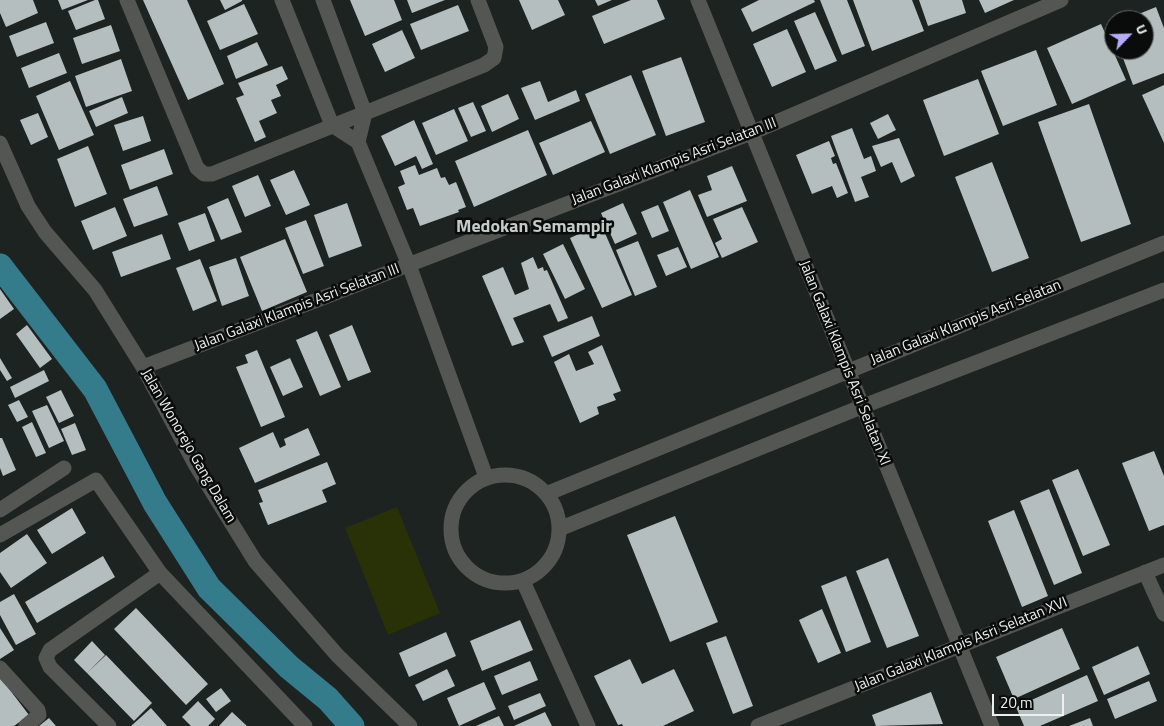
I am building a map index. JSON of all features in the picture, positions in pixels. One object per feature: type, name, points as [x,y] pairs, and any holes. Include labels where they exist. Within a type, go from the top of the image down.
[{"type":"street","points":[[127,0],[197,168],[204,174],[212,174],[484,65],[494,58],[496,47],[478,0]]},
{"type":"street","points":[[282,0],[332,125],[358,142],[409,265],[486,477]]},
{"type":"street","points":[[323,0],[365,113],[358,142]]},
{"type":"street","name":"Jalan Galaxi Klampis Asri Selatan XI","points":[[698,0],[861,407],[992,726]]},
{"type":"street","name":"Jalan Galaxi Klampis Asri Selatan III","points":[[143,367],[751,133],[1061,0]]},
{"type":"street","name":"Jalan Wonorejo Gang Dalam","points":[[0,143],[28,206],[45,232],[95,290],[143,367],[195,464],[255,561],[337,654],[410,726]]},
{"type":"street","name":"Jalan Galaxi Klampis Asri Selatan","points":[[546,494],[1164,243]]},
{"type":"street","points":[[560,529],[861,407],[1164,290]]},
{"type":"street","points":[[0,510],[64,468]]},
{"type":"street","points":[[502,474],[518,476],[534,483],[546,494],[556,510],[560,529],[557,546],[550,560],[538,572],[524,581],[507,584],[490,582],[474,574],[462,563],[454,548],[450,531],[452,514],[459,498],[471,486],[486,477],[502,474]]},
{"type":"street","points":[[0,535],[96,480],[160,573],[305,726]]},
{"type":"street","name":"Jalan Galaxi Klampis Asri Selatan XVI","points":[[758,726],[786,721],[959,646],[1164,565]]},
{"type":"street","points":[[1145,572],[1164,614]]},
{"type":"street","points":[[107,725],[50,666],[46,658],[50,650],[160,573]]},
{"type":"street","points":[[524,581],[588,726]]},
{"type":"street","points":[[0,668],[38,710],[39,715],[26,726]]},
{"type":"green space","points":[[397,507],[440,613],[388,635],[345,528]]},
{"type":"building","points":[[0,0],[33,0],[38,13],[6,27],[0,13]]},
{"type":"building","points":[[58,0],[88,0],[62,10]]},
{"type":"building","points":[[98,0],[105,19],[76,30],[68,11]]},
{"type":"building","points":[[143,0],[187,0],[224,84],[188,100]]},
{"type":"building","points":[[220,0],[242,0],[242,1],[225,10]]},
{"type":"building","points":[[350,0],[394,0],[402,20],[365,36]]},
{"type":"building","points":[[407,0],[445,0],[412,13]]},
{"type":"building","points":[[519,0],[558,0],[565,15],[532,30]]},
{"type":"building","points":[[595,0],[612,0],[598,6]]},
{"type":"building","points":[[631,0],[657,0],[665,19],[604,44],[592,16]]},
{"type":"building","points":[[759,0],[814,0],[815,2],[752,32],[741,9]]},
{"type":"building","points":[[820,0],[847,0],[865,46],[842,55]]},
{"type":"building","points":[[853,0],[912,0],[924,31],[872,51]]},
{"type":"building","points":[[919,0],[962,0],[966,13],[928,26]]},
{"type":"building","points":[[979,0],[1014,0],[985,13]]},
{"type":"building","points":[[244,4],[258,34],[220,50],[207,21]]},
{"type":"building","points":[[458,5],[469,31],[421,50],[410,24]]},
{"type":"building","points":[[1156,7],[1164,28],[1164,73],[1133,85],[1124,60],[1154,60],[1154,10],[1149,10]]},
{"type":"building","points":[[815,12],[837,61],[815,70],[794,21]]},
{"type":"building","points":[[46,22],[54,43],[17,57],[9,36]]},
{"type":"building","points":[[1101,24],[1104,31],[1104,60],[1117,60],[1126,80],[1072,104],[1047,48]]},
{"type":"building","points":[[111,25],[120,51],[82,64],[73,38]]},
{"type":"building","points":[[787,29],[806,72],[772,87],[753,44]]},
{"type":"building","points":[[402,30],[415,58],[385,72],[372,44]]},
{"type":"building","points":[[257,42],[268,65],[236,79],[227,56]]},
{"type":"building","points":[[1036,50],[1057,105],[1003,126],[981,71]]},
{"type":"building","points":[[59,53],[67,73],[29,88],[21,68]]},
{"type":"building","points":[[681,57],[705,122],[666,136],[642,71]]},
{"type":"building","points":[[121,59],[132,91],[86,107],[75,76]]},
{"type":"building","points":[[282,66],[288,79],[276,85],[281,96],[271,100],[277,113],[259,121],[266,137],[255,142],[236,98],[244,95],[238,83]]},
{"type":"building","points":[[631,75],[656,135],[610,154],[585,94]]},
{"type":"building","points":[[978,79],[999,134],[944,156],[923,100]]},
{"type":"building","points":[[70,81],[94,135],[59,150],[36,96]]},
{"type":"building","points":[[540,81],[548,102],[576,90],[580,101],[535,120],[521,88]]},
{"type":"building","points":[[1164,85],[1164,143],[1142,95]]},
{"type":"building","points":[[508,94],[519,119],[492,132],[481,106]]},
{"type":"building","points":[[122,97],[128,113],[96,127],[89,111]]},
{"type":"building","points":[[473,102],[486,131],[471,137],[458,108]]},
{"type":"building","points":[[1089,104],[1131,224],[1081,242],[1038,122]]},
{"type":"building","points":[[454,109],[468,141],[436,155],[422,123]]},
{"type":"building","points":[[38,113],[48,137],[31,145],[20,120]]},
{"type":"building","points":[[888,114],[896,130],[878,139],[870,123]]},
{"type":"building","points":[[143,116],[151,141],[123,151],[114,125]]},
{"type":"building","points":[[414,120],[433,164],[422,169],[416,156],[395,166],[381,136]]},
{"type":"building","points":[[591,121],[605,152],[553,175],[539,143]]},
{"type":"building","points":[[852,128],[864,159],[871,156],[876,171],[861,177],[869,197],[855,202],[831,136]]},
{"type":"building","points":[[528,130],[547,175],[474,207],[455,161]]},
{"type":"building","points":[[899,138],[915,176],[901,183],[892,162],[881,167],[872,146]]},
{"type":"building","points":[[829,141],[835,156],[831,158],[833,164],[836,163],[848,193],[837,198],[832,186],[812,194],[796,155]]},
{"type":"building","points":[[88,146],[107,194],[75,207],[57,159]]},
{"type":"building","points":[[164,149],[173,174],[130,190],[121,165]]},
{"type":"building","points":[[992,162],[1029,258],[992,272],[955,177]]},
{"type":"building","points":[[415,165],[419,175],[437,168],[441,178],[445,177],[449,185],[456,182],[466,207],[458,210],[459,212],[420,226],[413,208],[407,210],[398,187],[405,184],[400,171]]},
{"type":"building","points":[[732,166],[747,201],[707,217],[698,195],[712,190],[707,176]]},
{"type":"building","points":[[294,170],[310,205],[286,215],[270,180]]},
{"type":"building","points":[[258,175],[271,206],[245,217],[232,186]]},
{"type":"building","points":[[157,186],[168,215],[134,227],[123,199]]},
{"type":"building","points":[[690,190],[719,257],[691,269],[663,202]]},
{"type":"building","points":[[228,198],[242,232],[221,240],[207,207]]},
{"type":"building","points":[[347,203],[362,246],[329,258],[314,215]]},
{"type":"building","points":[[623,203],[637,234],[615,244],[601,213]]},
{"type":"building","points":[[658,205],[669,231],[652,238],[641,212]]},
{"type":"building","points":[[115,207],[127,236],[93,250],[81,221]]},
{"type":"building","points":[[742,207],[758,242],[722,258],[715,243],[722,239],[713,219]]},
{"type":"building","points":[[205,213],[215,241],[189,251],[178,223]]},
{"type":"building","points":[[306,220],[324,266],[303,274],[285,228]]},
{"type":"building","points":[[601,224],[632,295],[602,308],[570,238]]},
{"type":"building","points":[[162,234],[171,259],[121,277],[112,252]]},
{"type":"building","points":[[285,239],[307,292],[262,311],[240,257]]},
{"type":"building","points":[[638,241],[657,287],[635,296],[616,250]]},
{"type":"building","points":[[563,244],[585,289],[565,299],[543,254]]},
{"type":"building","points":[[678,247],[687,267],[666,276],[657,255]]},
{"type":"building","points":[[533,257],[538,269],[543,267],[544,271],[547,270],[568,318],[558,322],[550,304],[513,318],[524,342],[512,346],[482,276],[503,267],[515,295],[529,289],[521,263]]},
{"type":"building","points":[[236,258],[249,296],[222,306],[209,267]]},
{"type":"building","points":[[200,259],[217,301],[193,311],[176,268]]},
{"type":"building","points":[[0,289],[14,309],[0,319]]},
{"type":"building","points":[[592,316],[600,336],[552,357],[543,336]]},
{"type":"building","points":[[27,325],[52,359],[40,368],[16,334]]},
{"type":"building","points":[[352,325],[371,372],[348,381],[329,335]]},
{"type":"building","points":[[317,331],[341,387],[320,396],[296,340]]},
{"type":"building","points":[[602,345],[621,391],[613,394],[616,400],[597,407],[599,414],[580,423],[554,362],[569,354],[576,371],[594,364],[588,352]]},
{"type":"building","points":[[257,350],[285,417],[261,427],[236,367],[248,363],[245,355]]},
{"type":"building","points":[[0,358],[12,378],[7,381],[0,370]]},
{"type":"building","points":[[290,358],[303,387],[283,396],[270,367]]},
{"type":"building","points":[[44,370],[49,381],[15,398],[10,387]]},
{"type":"building","points":[[61,390],[74,416],[59,423],[46,397]]},
{"type":"building","points":[[19,400],[28,417],[17,422],[8,405]]},
{"type":"building","points":[[47,405],[64,441],[49,448],[32,411]]},
{"type":"building","points":[[32,422],[46,453],[36,457],[22,427]]},
{"type":"building","points":[[75,423],[86,450],[72,455],[61,429]]},
{"type":"building","points":[[308,428],[320,455],[255,483],[239,448],[273,432],[280,448],[286,445],[284,439]]},
{"type":"building","points":[[0,438],[2,438],[16,470],[3,476],[0,468]]},
{"type":"building","points":[[1154,451],[1164,476],[1164,525],[1149,531],[1122,463]]},
{"type":"building","points":[[327,462],[336,484],[322,490],[327,502],[268,525],[259,503],[263,502],[258,490]]},
{"type":"building","points":[[1078,469],[1110,545],[1083,556],[1052,480]]},
{"type":"building","points":[[1049,489],[1082,573],[1054,585],[1020,501]]},
{"type":"building","points":[[72,508],[86,533],[52,554],[37,530]]},
{"type":"building","points":[[1014,510],[1048,596],[1022,607],[988,521]]},
{"type":"building","points":[[675,516],[718,622],[670,642],[627,535]]},
{"type":"building","points":[[27,534],[47,563],[11,588],[0,572],[0,553]]},
{"type":"building","points":[[103,556],[115,577],[37,623],[25,602]]},
{"type":"building","points":[[888,558],[919,636],[887,648],[856,571]]},
{"type":"building","points":[[846,576],[871,642],[846,652],[821,586]]},
{"type":"building","points":[[14,594],[36,634],[16,645],[0,615],[0,602]]},
{"type":"building","points":[[136,608],[208,684],[186,705],[114,629]]},
{"type":"building","points":[[822,609],[841,653],[818,663],[799,620]]},
{"type":"building","points":[[520,620],[533,650],[482,671],[470,641]]},
{"type":"building","points":[[0,628],[14,650],[0,659]]},
{"type":"building","points":[[1062,628],[1080,669],[1014,699],[996,657]]},
{"type":"building","points":[[446,632],[456,656],[409,677],[399,653]]},
{"type":"building","points":[[726,636],[753,706],[733,714],[706,643]]},
{"type":"building","points":[[92,641],[105,655],[87,673],[74,660]]},
{"type":"building","points":[[1138,646],[1150,674],[1104,695],[1092,667]]},
{"type":"building","points":[[106,655],[152,703],[134,721],[87,673]]},
{"type":"building","points":[[630,659],[642,684],[674,669],[694,711],[663,726],[618,725],[594,676]]},
{"type":"building","points":[[530,661],[538,680],[502,695],[494,676]]},
{"type":"building","points":[[447,669],[455,686],[423,701],[415,685]]},
{"type":"building","points":[[1087,675],[1098,701],[1040,726],[1024,726],[1016,707]]},
{"type":"building","points":[[0,677],[29,715],[14,726],[0,726]]},
{"type":"building","points":[[1149,681],[1157,701],[1115,719],[1107,699]]},
{"type":"building","points":[[484,682],[496,709],[459,726],[447,698]]},
{"type":"building","points":[[221,688],[231,701],[216,712],[206,699]]},
{"type":"building","points":[[931,692],[943,724],[876,726],[872,715]]},
{"type":"building","points":[[540,693],[546,706],[514,720],[508,706]]},
{"type":"building","points":[[198,701],[215,719],[208,726],[191,726],[182,717]]},
{"type":"building","points":[[151,708],[167,726],[131,726]]},
{"type":"building","points":[[232,712],[247,726],[219,726]]},
{"type":"building","points":[[545,712],[552,726],[514,726]]},
{"type":"building","points":[[499,716],[504,726],[476,726]]},
{"type":"building","points":[[49,718],[56,726],[39,726]]},
{"type":"building","points":[[1090,718],[1093,726],[1069,726]]},
{"type":"waterway","points":[[0,266],[95,389],[155,503],[209,588],[289,667],[328,699],[352,726]]},
{"type":"district","name":"Medokan Semampir","points":[[534,228]]}]
